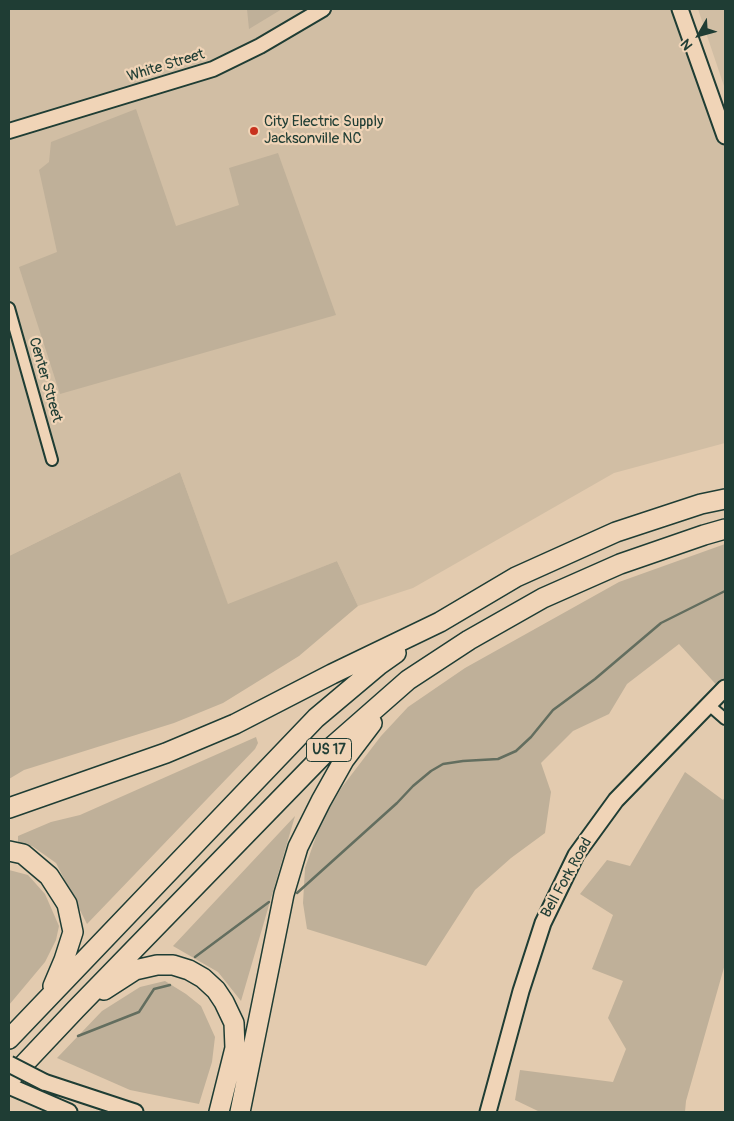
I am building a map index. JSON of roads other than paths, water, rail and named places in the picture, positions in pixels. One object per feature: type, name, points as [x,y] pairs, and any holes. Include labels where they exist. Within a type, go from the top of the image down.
[{"type":"highway","name":"US 17","points":[[9,1039],[316,718],[379,665],[440,622],[516,577],[616,532],[701,504],[725,499]]},
{"type":"highway","name":"US 17","points":[[9,1080],[326,752],[408,680],[469,640],[543,598],[620,564],[725,529]]},
{"type":"highway","points":[[9,808],[166,753],[235,724],[332,674],[440,622]]},
{"type":"highway","points":[[240,1112],[284,894],[298,847],[344,760],[408,680]]},
{"type":"highway","points":[[9,851],[23,854],[49,876],[67,904],[73,932],[64,960],[47,999]]},
{"type":"highway","points":[[76,1009],[135,970],[157,965],[172,966],[189,970],[203,978],[216,990],[234,1023],[235,1048],[219,1112]]},
{"type":"main road","points":[[680,9],[725,136]]},
{"type":"main road","name":"Bell Fork Road","points":[[488,1112],[521,991],[543,923],[576,855],[616,800],[725,688]]},
{"type":"main road","points":[[9,1064],[44,1082],[135,1112]]},
{"type":"main road","points":[[9,1086],[69,1112]]},
{"type":"street","name":"White Street","points":[[9,132],[213,69],[260,46],[323,9]]},
{"type":"street","name":"Center Street","points":[[9,308],[52,460]]},
{"type":"street","points":[[709,705],[725,719]]},
{"type":"waterway","points":[[297,893],[431,771],[443,764],[498,759],[516,751],[531,737],[553,710],[595,679],[661,623],[725,591]]},
{"type":"waterway","points":[[195,957],[269,902]]},
{"type":"waterway","points":[[78,1036],[139,1012],[154,989],[170,985]]},
{"type":"place","name":"City Electric Supply Jacksonville NC","points":[[254,131]]}]
